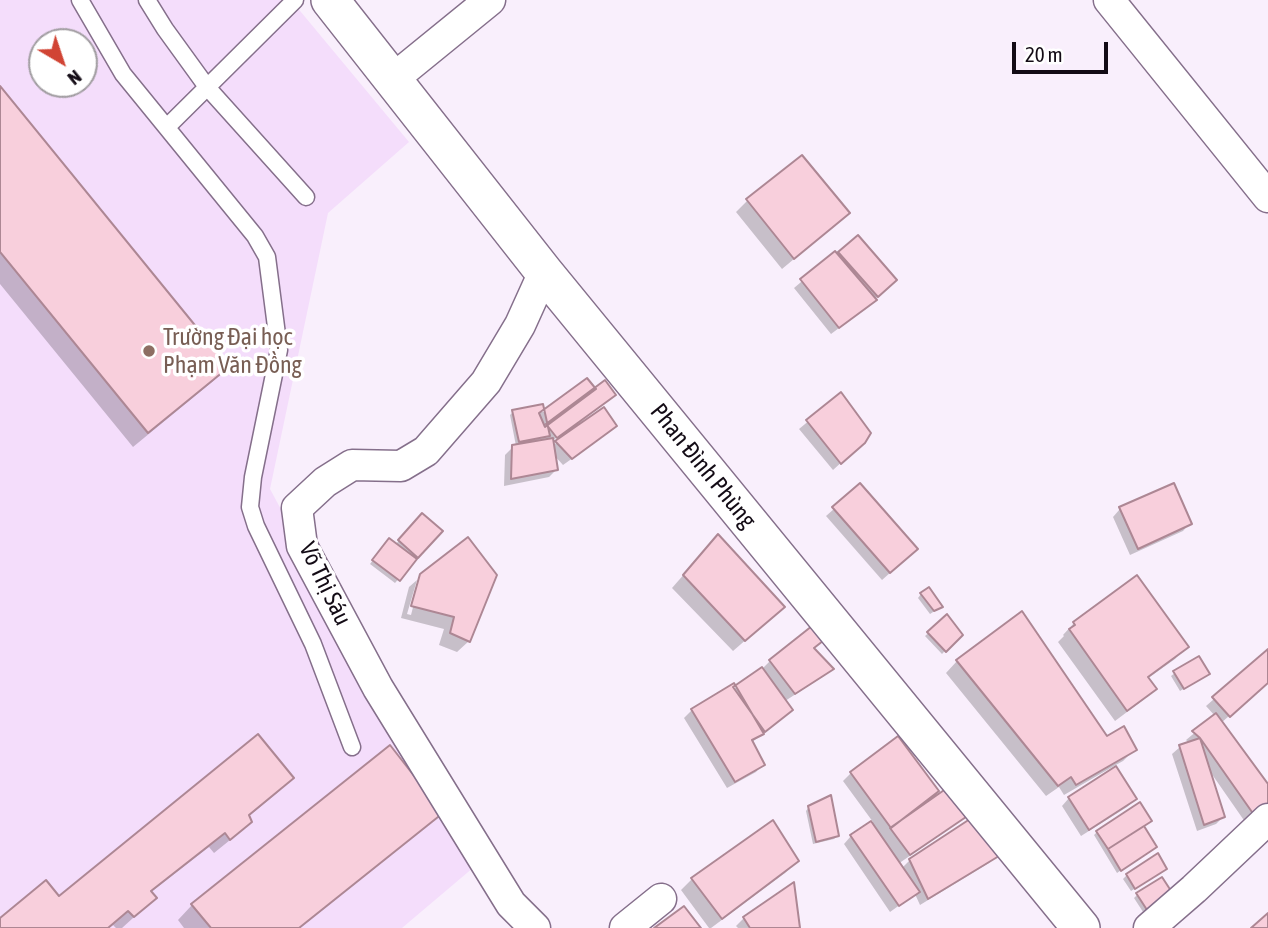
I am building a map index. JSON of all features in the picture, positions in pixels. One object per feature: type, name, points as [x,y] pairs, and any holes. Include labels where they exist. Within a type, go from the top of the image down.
[{"type":"street","name":"Phan Đình Phùng","points":[[330,0],[544,272],[1079,927]]},
{"type":"street","points":[[393,79],[489,0]]},
{"type":"street","points":[[1109,0],[1268,197]]},
{"type":"street","name":"Võ Thị Sáu","points":[[534,928],[511,904],[377,688],[302,546],[297,508],[325,482],[352,465],[401,466],[426,451],[486,382],[520,325],[544,272]]},
{"type":"street","points":[[1149,928],[1194,890],[1268,819]]},
{"type":"street","points":[[625,928],[661,899]]},
{"type":"lane","points":[[80,0],[122,74],[256,236],[267,257],[279,350],[253,477],[250,507],[256,526],[313,644],[352,747]]},
{"type":"lane","points":[[146,0],[207,87],[306,197]]},
{"type":"lane","points":[[167,127],[295,0]]},
{"type":"shaded area","name":"Trường Đại học Phạm Văn Đồng","points":[[0,0],[291,0],[409,142],[328,213],[270,489],[474,867],[402,928],[0,928]]},
{"type":"building","points":[[0,86],[229,367],[148,433],[0,252]]},
{"type":"building","points":[[802,155],[850,213],[794,259],[746,199]]},
{"type":"building","points":[[858,235],[897,280],[878,297],[838,252]]},
{"type":"building","points":[[835,251],[877,300],[839,328],[800,279]]},
{"type":"building","points":[[587,378],[596,389],[545,427],[539,413]]},
{"type":"building","points":[[605,380],[616,395],[557,438],[546,424]]},
{"type":"building","points":[[841,392],[871,433],[865,443],[841,464],[806,420]]},
{"type":"building","points":[[543,404],[550,436],[519,442],[512,410]]},
{"type":"building","points":[[604,407],[617,426],[572,459],[555,441]]},
{"type":"building","points":[[553,438],[558,470],[511,479],[512,445]]},
{"type":"building","points":[[860,483],[918,549],[890,573],[832,507]]},
{"type":"building","points":[[1174,483],[1192,524],[1138,549],[1119,507]]},
{"type":"building","points":[[422,513],[443,531],[418,558],[398,540]]},
{"type":"building","points":[[718,534],[785,607],[745,641],[683,575]]},
{"type":"building","points":[[468,537],[497,575],[470,642],[450,633],[454,617],[411,606],[420,574]]},
{"type":"building","points":[[389,538],[417,559],[400,581],[372,560]]},
{"type":"building","points":[[1137,575],[1189,647],[1148,677],[1157,689],[1127,711],[1069,629],[1075,625],[1073,622]]},
{"type":"building","points":[[929,587],[943,607],[934,611],[920,593]]},
{"type":"building","points":[[1022,611],[1107,736],[1124,726],[1137,750],[1076,785],[1071,777],[1058,786],[956,660]]},
{"type":"building","points":[[947,614],[963,635],[946,652],[927,632]]},
{"type":"building","points":[[817,622],[828,637],[814,648],[834,669],[795,694],[769,660]]},
{"type":"building","points":[[1268,649],[1268,683],[1230,717],[1212,697]]},
{"type":"building","points":[[1199,656],[1210,674],[1184,689],[1173,671]]},
{"type":"building","points":[[762,667],[793,710],[765,732],[733,687]]},
{"type":"building","points":[[734,683],[764,734],[752,740],[765,765],[735,782],[691,709]]},
{"type":"building","points":[[1216,713],[1268,784],[1268,816],[1259,822],[1200,738],[1192,731]]},
{"type":"building","points":[[258,734],[294,778],[249,815],[252,822],[230,840],[225,833],[151,891],[157,898],[134,917],[128,911],[108,928],[0,928],[0,918],[46,880],[59,896]]},
{"type":"building","points":[[898,736],[939,791],[891,828],[850,772]]},
{"type":"building","points":[[1200,738],[1225,817],[1204,825],[1179,745]]},
{"type":"building","points":[[390,745],[443,813],[299,928],[211,928],[191,904]]},
{"type":"building","points":[[1116,766],[1137,799],[1089,830],[1068,797]]},
{"type":"building","points":[[947,788],[966,817],[910,855],[890,828]]},
{"type":"building","points":[[831,795],[839,836],[816,842],[808,806]]},
{"type":"building","points":[[1140,802],[1152,821],[1108,849],[1096,831]]},
{"type":"building","points":[[973,817],[999,856],[928,899],[909,859]]},
{"type":"building","points":[[773,820],[799,861],[722,919],[691,878]]},
{"type":"building","points":[[871,821],[920,892],[899,906],[850,835]]},
{"type":"building","points":[[1144,826],[1157,847],[1121,871],[1108,849]]},
{"type":"building","points":[[1158,853],[1167,869],[1135,889],[1126,874]]},
{"type":"building","points":[[1162,877],[1175,897],[1149,913],[1136,893]]},
{"type":"building","points":[[794,882],[800,928],[750,928],[743,917]]},
{"type":"building","points":[[684,906],[701,928],[654,928]]},
{"type":"building","points":[[1268,913],[1268,928],[1251,928]]},
{"type":"place","name":"Trường Đại học Phạm Văn Đồng","points":[[149,351]]}]
